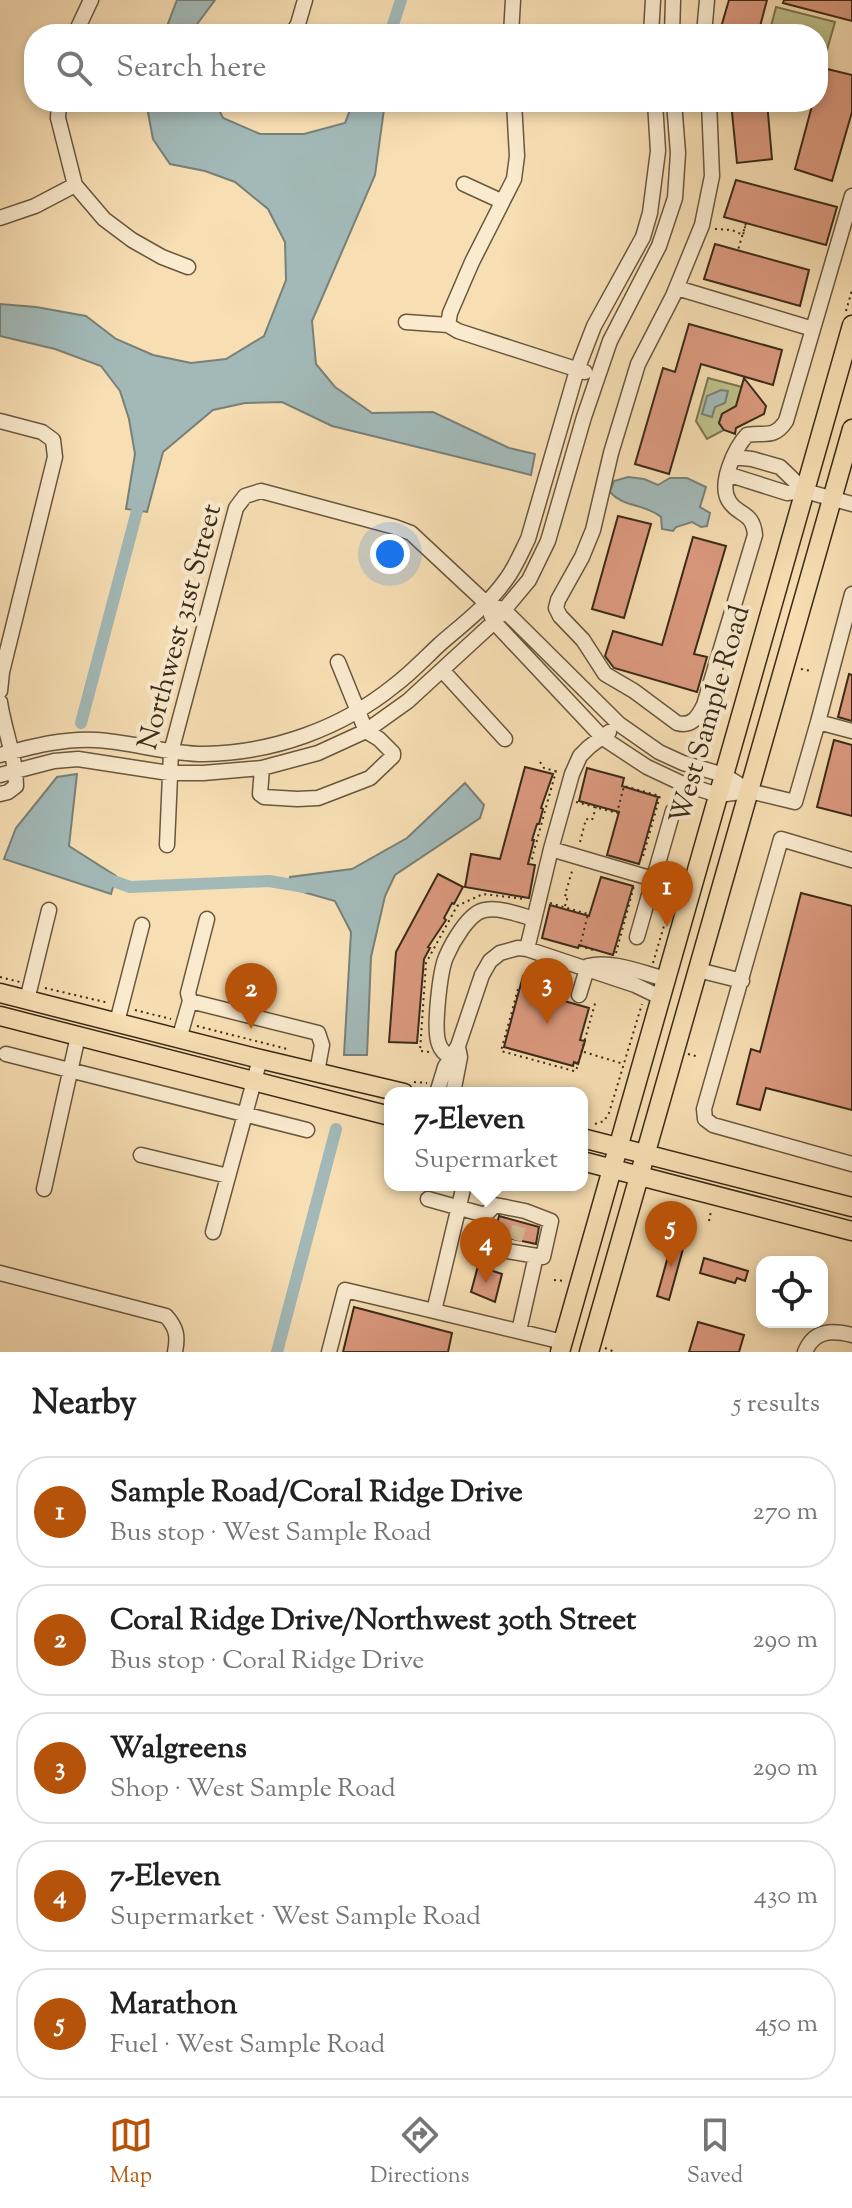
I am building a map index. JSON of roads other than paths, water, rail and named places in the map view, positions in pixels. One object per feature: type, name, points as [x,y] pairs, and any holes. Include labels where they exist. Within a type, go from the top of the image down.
[{"type":"main road","name":"West Sample Road","points":[[562,1347],[852,325]]},
{"type":"main road","name":"West Sample Road","points":[[596,1350],[645,1154],[852,429]]},
{"type":"main road","points":[[0,993],[29,992],[181,1030],[260,1059],[407,1087]]},
{"type":"main road","points":[[0,1016],[384,1114]]},
{"type":"main road","points":[[588,1140],[852,1207]]},
{"type":"main road","points":[[588,1163],[852,1231]]},
{"type":"street","points":[[80,24],[91,0]]},
{"type":"street","points":[[298,24],[305,0]]},
{"type":"street","points":[[512,24],[513,0]]},
{"type":"street","points":[[652,24],[653,0]]},
{"type":"street","points":[[672,24],[673,0]]},
{"type":"street","points":[[705,24],[707,0]]},
{"type":"street","points":[[58,112],[75,185],[104,219],[132,240],[188,267]]},
{"type":"street","points":[[448,325],[450,313],[514,179],[517,156],[515,112]]},
{"type":"street","points":[[6,753],[68,740],[98,740],[171,752],[205,754],[260,749],[313,733],[358,710],[394,686],[486,603],[510,573],[528,539],[577,370],[594,326],[643,237],[650,213],[658,151],[656,112]]},
{"type":"street","points":[[0,775],[54,761],[78,759],[169,773],[203,773],[262,768],[318,753],[366,731],[408,701],[494,622],[529,580],[548,541],[610,341],[659,246],[669,218],[675,198],[678,153],[675,112]]},
{"type":"street","points":[[709,112],[712,176],[702,225],[677,288],[638,364],[611,453],[593,530],[556,608],[583,640],[605,674],[677,723],[690,723],[698,717],[704,705],[755,535],[748,516],[727,498],[727,474],[733,457],[747,435],[771,434],[781,429],[786,421],[852,196]]},
{"type":"street","points":[[464,184],[501,201]]},
{"type":"street","points":[[0,218],[35,206],[75,185]]},
{"type":"street","points":[[650,213],[669,218]]},
{"type":"street","points":[[677,288],[813,329]]},
{"type":"street","points":[[406,322],[448,325],[458,331],[597,376]]},
{"type":"street","points":[[0,421],[42,432],[53,440],[55,457],[2,672],[0,691]]},
{"type":"street","points":[[733,457],[780,467],[805,491]]},
{"type":"street","points":[[733,457],[754,474],[787,493],[805,491],[852,504]]},
{"type":"street","points":[[727,474],[787,473]]},
{"type":"street","name":"Northwest 31st Street","points":[[167,845],[171,752],[236,508],[245,496],[261,491],[411,533],[486,603]]},
{"type":"street","points":[[486,603],[504,610],[619,724],[659,752],[724,775],[749,791],[795,802],[852,594]]},
{"type":"street","points":[[486,603],[494,622],[603,738],[647,767],[681,783],[718,795],[749,791]]},
{"type":"street","points":[[262,768],[260,794],[264,797],[318,798],[370,778],[393,756],[379,739],[366,731],[338,662]]},
{"type":"street","points":[[442,670],[505,739]]},
{"type":"street","points":[[0,702],[6,753],[16,771],[16,786],[0,794]]},
{"type":"street","points":[[818,722],[852,731]]},
{"type":"street","points":[[527,949],[572,774],[580,756],[619,724]]},
{"type":"street","points":[[637,937],[673,811]]},
{"type":"street","points":[[852,860],[781,839],[704,1109],[705,1119],[713,1125],[852,1164]]},
{"type":"street","points":[[551,849],[653,879]]},
{"type":"street","points":[[29,992],[49,910]]},
{"type":"street","points":[[441,1087],[460,1057],[454,1052],[443,1051],[437,1041],[437,1017],[447,955],[467,920],[485,910],[505,911],[534,919]]},
{"type":"street","points":[[181,1030],[207,919]]},
{"type":"street","points":[[119,1014],[142,925]]},
{"type":"street","points":[[454,1052],[482,975],[490,961],[500,953],[527,949],[585,968],[595,964],[616,966],[663,988]]},
{"type":"street","points":[[579,995],[585,968]]},
{"type":"street","points":[[698,970],[742,981]]},
{"type":"street","points":[[190,1001],[318,1033],[322,1045],[317,1072]]},
{"type":"street","points":[[44,1189],[78,1036]]},
{"type":"street","points":[[6,1054],[307,1130]]},
{"type":"street","points":[[213,1232],[260,1059]]},
{"type":"street","points":[[141,1155],[228,1176]]},
{"type":"street","points":[[434,1311],[463,1191]]},
{"type":"street","points":[[428,1199],[485,1215]]},
{"type":"street","points":[[495,1205],[523,1216],[551,1221],[543,1257],[513,1247],[489,1248],[481,1238],[485,1215],[495,1205]]},
{"type":"street","points":[[519,1331],[536,1256]]},
{"type":"street","points":[[0,1273],[166,1316],[175,1326],[175,1352]]},
{"type":"street","points":[[329,1352],[345,1290],[519,1331],[562,1347]]},
{"type":"street","points":[[805,1352],[817,1335],[833,1330],[852,1335]]},
{"type":"water","points":[[177,0],[215,0],[197,24],[168,24]]},
{"type":"water","points":[[148,112],[220,112],[223,118],[260,134],[304,134],[345,123],[349,112],[384,112],[375,175],[312,321],[316,364],[335,387],[372,413],[433,412],[509,448],[535,454],[531,475],[332,426],[282,402],[245,403],[213,410],[163,452],[147,512],[126,509],[135,454],[120,391],[101,366],[55,349],[0,336],[0,304],[86,316],[116,339],[153,355],[191,363],[226,359],[264,336],[286,280],[285,242],[268,209],[235,182],[205,171],[170,164],[153,139]]},
{"type":"water","points":[[721,390],[728,391],[725,403],[715,407],[712,417],[702,414],[707,396]]},
{"type":"water","points":[[628,477],[658,485],[670,478],[687,478],[706,487],[700,507],[710,513],[707,526],[701,527],[692,522],[673,531],[662,529],[661,517],[648,509],[621,501],[610,492],[614,481]]},
{"type":"water","points":[[77,774],[69,846],[116,876],[111,894],[4,859],[16,828],[57,777]]},
{"type":"water","points":[[465,783],[484,805],[480,818],[395,875],[385,896],[371,957],[367,1055],[344,1055],[351,932],[335,901],[289,888],[290,877],[352,869],[407,838]]},
{"type":"waterway","points":[[393,24],[401,0]]},
{"type":"waterway","points":[[81,723],[137,511]]},
{"type":"waterway","points":[[102,877],[130,887],[269,881],[305,887]]},
{"type":"waterway","points":[[277,1352],[336,1129]]},
{"type":"tunnel","points":[[515,1240],[521,1221]]},
{"type":"place","name":"Sample Road/Coral Ridge Drive","points":[[667,927]]},
{"type":"place","name":"Walgreens","points":[[547,1024]]},
{"type":"place","name":"Coral Ridge Drive/Northwest 30th Street","points":[[251,1029]]},
{"type":"place","name":"Marathon","points":[[671,1267]]},
{"type":"place","name":"7-Eleven","points":[[486,1283]]}]
